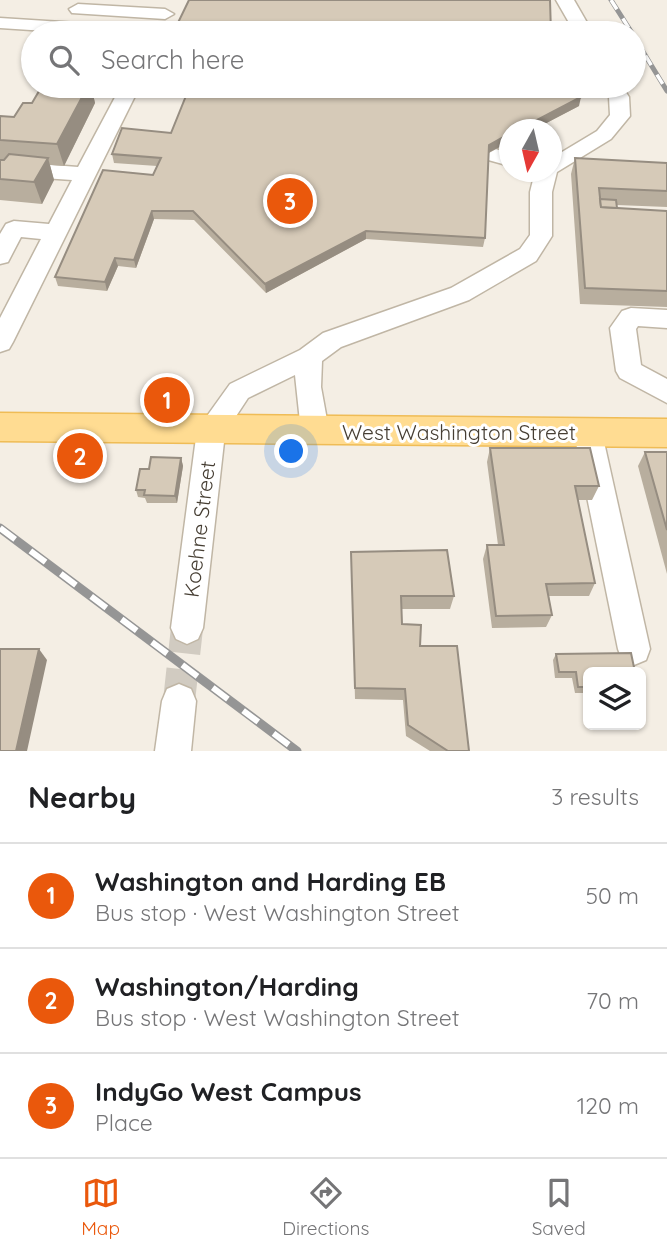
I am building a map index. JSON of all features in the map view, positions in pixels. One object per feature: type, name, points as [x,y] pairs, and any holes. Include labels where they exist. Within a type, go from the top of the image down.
[{"type":"main road","name":"West Washington Street","points":[[0,427],[667,433]]},
{"type":"street","points":[[565,0],[577,21]]},
{"type":"street","points":[[78,9],[168,7]]},
{"type":"street","points":[[0,342],[124,98]]},
{"type":"street","points":[[562,160],[604,135],[620,116],[619,98]]},
{"type":"street","points":[[488,153],[499,157]]},
{"type":"street","points":[[0,168],[86,174]]},
{"type":"street","points":[[211,430],[239,391],[309,356],[332,340],[460,294],[528,255],[541,236],[544,182]]},
{"type":"street","points":[[0,256],[14,229],[55,232]]},
{"type":"street","points":[[0,273],[33,276]]},
{"type":"street","points":[[667,319],[631,317],[623,328],[629,371],[667,391]]},
{"type":"street","points":[[309,356],[308,387],[315,430]]},
{"type":"street","name":"Koehne Street","points":[[187,628],[211,430]]},
{"type":"street","points":[[588,433],[634,649]]},
{"type":"street","points":[[173,751],[179,701]]},
{"type":"lane","points":[[0,23],[21,24]]},
{"type":"building","points":[[189,0],[550,0],[551,21],[179,21]]},
{"type":"building","points":[[35,98],[82,98],[57,144],[0,140],[0,116],[14,117],[23,103],[32,103]]},
{"type":"building","points":[[185,98],[579,98],[539,119],[499,119],[499,140],[489,145],[485,238],[366,231],[265,284],[193,211],[152,211],[134,260],[115,258],[105,282],[55,277],[103,170],[153,175],[161,158],[112,154],[122,128],[171,133]]},
{"type":"building","points":[[9,154],[48,158],[34,182],[0,179],[0,160],[4,160]]},
{"type":"building","points":[[575,158],[667,163],[667,191],[599,188],[601,207],[667,211],[667,291],[585,288]]},
{"type":"building","points":[[600,199],[616,200],[617,208],[601,207]]},
{"type":"building","points":[[490,448],[590,448],[599,486],[575,486],[595,583],[546,584],[552,615],[496,616],[487,545],[504,545]]},
{"type":"building","points":[[645,452],[667,452],[667,530]]},
{"type":"building","points":[[151,457],[181,458],[175,496],[144,495],[145,490],[136,490],[140,469],[149,469]]},
{"type":"building","points":[[447,550],[454,596],[401,596],[402,624],[421,625],[420,646],[457,646],[469,751],[448,751],[408,725],[405,689],[355,688],[351,552]]},
{"type":"building","points":[[0,649],[39,649],[16,751],[0,751]]},
{"type":"building","points":[[631,653],[634,667],[583,667],[583,687],[578,687],[576,672],[559,672],[556,654]]},
{"type":"tunnel","points":[[179,701],[187,628]]},
{"type":"railway","points":[[611,0],[624,21]]},
{"type":"railway","points":[[646,57],[667,91]]},
{"type":"railway","points":[[0,528],[297,751]]},
{"type":"place","name":"IndyGo West Campus","points":[[290,201]]},
{"type":"place","name":"Washington and Harding EB","points":[[167,400]]},
{"type":"place","name":"Washington/Harding","points":[[80,456]]}]
